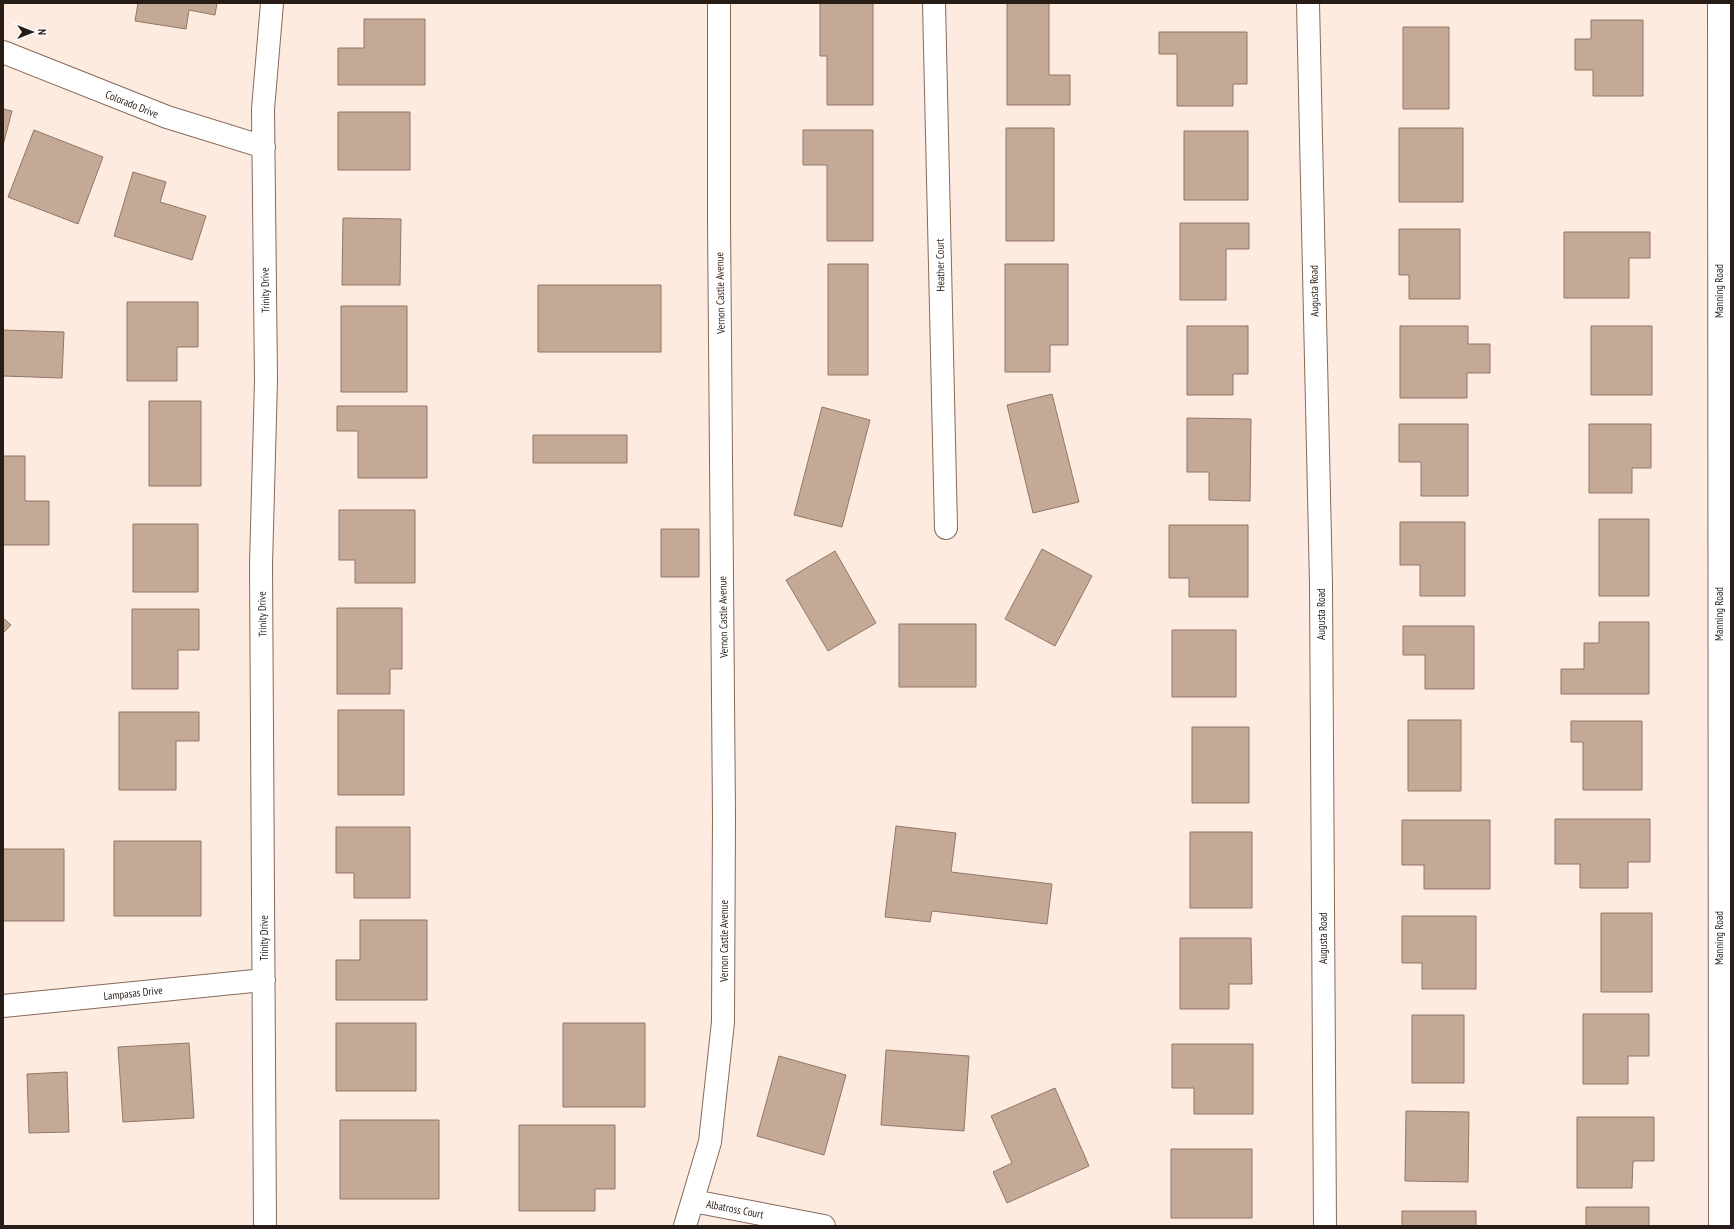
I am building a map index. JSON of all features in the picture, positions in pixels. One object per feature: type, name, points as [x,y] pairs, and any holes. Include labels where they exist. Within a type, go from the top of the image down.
[{"type":"street","name":"Trinity Drive","points":[[265,1226],[261,565],[266,380],[263,109],[272,3]]},
{"type":"street","name":"Vernon Castle Avenue","points":[[685,1226],[710,1142],[723,1022],[724,808],[719,228],[719,3]]},
{"type":"street","name":"Heather Court","points":[[934,3],[946,528]]},
{"type":"street","name":"Augusta Road","points":[[1308,3],[1321,584],[1325,1226]]},
{"type":"street","name":"Manning Road","points":[[1719,3],[1720,1226]]},
{"type":"street","name":"Colorado Drive","points":[[3,52],[167,117],[264,147]]},
{"type":"street","name":"Lampasas Drive","points":[[3,1006],[264,980]]},
{"type":"street","name":"Albatross Court","points":[[693,1201],[824,1226]]},
{"type":"building","points":[[138,3],[217,3],[215,15],[189,10],[186,29],[135,21]]},
{"type":"building","points":[[820,3],[873,3],[873,105],[827,105],[827,56],[820,56]]},
{"type":"building","points":[[1007,3],[1049,3],[1049,75],[1070,75],[1070,105],[1007,105]]},
{"type":"building","points":[[364,19],[425,19],[425,85],[338,85],[338,48],[364,48]]},
{"type":"building","points":[[1591,20],[1643,20],[1643,96],[1593,96],[1593,70],[1575,70],[1575,39],[1591,39]]},
{"type":"building","points":[[1403,27],[1449,27],[1449,109],[1403,109]]},
{"type":"building","points":[[1159,32],[1247,32],[1247,84],[1233,84],[1233,106],[1177,106],[1177,54],[1159,54]]},
{"type":"building","points":[[3,109],[12,111],[3,145]]},
{"type":"building","points":[[338,112],[410,112],[410,170],[338,170]]},
{"type":"building","points":[[1006,128],[1054,128],[1054,241],[1006,241]]},
{"type":"building","points":[[1399,128],[1463,128],[1463,202],[1399,202]]},
{"type":"building","points":[[34,130],[103,157],[78,224],[8,197]]},
{"type":"building","points":[[803,130],[873,130],[873,241],[827,241],[827,165],[803,165]]},
{"type":"building","points":[[1184,131],[1248,131],[1248,200],[1184,200]]},
{"type":"building","points":[[133,172],[166,182],[160,202],[206,216],[192,260],[114,236]]},
{"type":"building","points":[[343,218],[401,219],[400,285],[342,285]]},
{"type":"building","points":[[1180,223],[1249,223],[1249,249],[1226,249],[1226,300],[1180,300]]},
{"type":"building","points":[[1399,229],[1460,229],[1460,299],[1409,299],[1409,275],[1399,275]]},
{"type":"building","points":[[1564,232],[1650,232],[1650,258],[1629,258],[1629,298],[1564,298]]},
{"type":"building","points":[[828,264],[868,264],[868,375],[828,375]]},
{"type":"building","points":[[1005,264],[1068,264],[1068,345],[1050,345],[1050,372],[1005,372]]},
{"type":"building","points":[[538,285],[661,285],[661,352],[538,352]]},
{"type":"building","points":[[127,302],[198,302],[198,347],[177,347],[177,381],[127,381]]},
{"type":"building","points":[[341,306],[407,306],[407,392],[341,392]]},
{"type":"building","points":[[1187,326],[1248,326],[1248,374],[1233,374],[1233,395],[1187,395]]},
{"type":"building","points":[[1400,326],[1468,326],[1468,344],[1490,344],[1490,373],[1467,373],[1467,398],[1400,398]]},
{"type":"building","points":[[1591,326],[1652,326],[1652,395],[1591,395]]},
{"type":"building","points":[[3,330],[64,332],[62,378],[3,376]]},
{"type":"building","points":[[1052,394],[1079,502],[1033,513],[1007,405]]},
{"type":"building","points":[[149,401],[201,401],[201,486],[149,486]]},
{"type":"building","points":[[337,406],[427,406],[427,478],[358,478],[358,431],[337,431]]},
{"type":"building","points":[[822,407],[870,420],[842,527],[794,515]]},
{"type":"building","points":[[1187,418],[1251,419],[1250,501],[1209,500],[1209,472],[1187,472]]},
{"type":"building","points":[[1399,424],[1468,424],[1468,496],[1421,496],[1421,462],[1399,462]]},
{"type":"building","points":[[1589,424],[1651,424],[1651,468],[1632,468],[1632,493],[1589,493]]},
{"type":"building","points":[[533,435],[627,435],[627,463],[533,463]]},
{"type":"building","points":[[3,456],[25,456],[25,501],[49,501],[49,545],[3,545]]},
{"type":"building","points":[[339,510],[415,510],[415,583],[355,583],[355,560],[339,560]]},
{"type":"building","points":[[1599,519],[1649,519],[1649,596],[1599,596]]},
{"type":"building","points":[[1400,522],[1465,522],[1465,596],[1420,596],[1420,565],[1400,565]]},
{"type":"building","points":[[133,524],[198,524],[198,592],[133,592]]},
{"type":"building","points":[[1169,525],[1248,525],[1248,597],[1189,597],[1189,578],[1169,578]]},
{"type":"building","points":[[661,529],[699,529],[699,577],[661,577]]},
{"type":"building","points":[[1042,549],[1092,576],[1055,646],[1005,619]]},
{"type":"building","points":[[835,551],[876,623],[828,651],[786,580]]},
{"type":"building","points":[[337,608],[402,608],[402,669],[390,669],[390,694],[337,694]]},
{"type":"building","points":[[132,609],[199,609],[199,650],[178,650],[178,689],[132,689]]},
{"type":"building","points":[[3,618],[11,625],[3,633]]},
{"type":"building","points":[[1599,622],[1649,622],[1649,694],[1561,694],[1561,669],[1584,669],[1584,643],[1599,643]]},
{"type":"building","points":[[899,624],[976,624],[976,687],[899,687]]},
{"type":"building","points":[[1403,626],[1474,626],[1474,689],[1425,689],[1425,655],[1403,655]]},
{"type":"building","points":[[1172,630],[1236,630],[1236,697],[1172,697]]},
{"type":"building","points":[[338,710],[404,710],[404,795],[338,795]]},
{"type":"building","points":[[119,712],[199,712],[199,741],[176,741],[176,790],[119,790]]},
{"type":"building","points":[[1408,720],[1461,720],[1461,791],[1408,791]]},
{"type":"building","points":[[1571,721],[1642,721],[1642,790],[1583,790],[1583,742],[1571,742]]},
{"type":"building","points":[[1192,727],[1249,727],[1249,803],[1192,803]]},
{"type":"building","points":[[1555,819],[1650,819],[1650,862],[1628,862],[1628,888],[1580,888],[1580,864],[1555,864]]},
{"type":"building","points":[[1402,820],[1490,820],[1490,889],[1424,889],[1424,865],[1402,865]]},
{"type":"building","points":[[896,826],[956,833],[951,872],[1052,884],[1047,924],[932,911],[930,922],[885,917]]},
{"type":"building","points":[[336,827],[410,827],[410,898],[354,898],[354,873],[336,873]]},
{"type":"building","points":[[1190,832],[1252,832],[1252,908],[1190,908]]},
{"type":"building","points":[[114,841],[201,841],[201,916],[114,916]]},
{"type":"building","points":[[3,849],[64,849],[64,921],[3,921]]},
{"type":"building","points":[[1601,913],[1652,913],[1652,992],[1601,992]]},
{"type":"building","points":[[1402,916],[1476,916],[1476,989],[1422,989],[1422,963],[1402,963]]},
{"type":"building","points":[[360,920],[427,920],[427,1000],[336,1000],[336,960],[360,960]]},
{"type":"building","points":[[1180,938],[1251,938],[1252,984],[1229,984],[1229,1009],[1180,1009]]},
{"type":"building","points":[[1583,1014],[1649,1014],[1649,1056],[1628,1056],[1628,1084],[1583,1084]]},
{"type":"building","points":[[1412,1015],[1464,1015],[1464,1083],[1412,1083]]},
{"type":"building","points":[[336,1023],[416,1023],[416,1091],[336,1091]]},
{"type":"building","points":[[563,1023],[645,1023],[645,1107],[563,1107]]},
{"type":"building","points":[[189,1043],[194,1118],[123,1122],[118,1047]]},
{"type":"building","points":[[1172,1044],[1253,1044],[1253,1114],[1194,1114],[1194,1088],[1172,1088]]},
{"type":"building","points":[[886,1050],[969,1056],[964,1131],[881,1125]]},
{"type":"building","points":[[779,1056],[846,1075],[824,1155],[757,1136]]},
{"type":"building","points":[[67,1072],[69,1132],[29,1133],[27,1074]]},
{"type":"building","points":[[1055,1088],[1089,1166],[1007,1203],[993,1172],[1012,1163],[991,1116]]},
{"type":"building","points":[[1406,1111],[1469,1112],[1468,1182],[1405,1181]]},
{"type":"building","points":[[1577,1117],[1654,1117],[1654,1161],[1633,1161],[1632,1188],[1577,1188]]},
{"type":"building","points":[[340,1120],[439,1120],[439,1199],[340,1199]]},
{"type":"building","points":[[519,1125],[615,1125],[615,1189],[595,1189],[595,1211],[519,1211]]},
{"type":"building","points":[[1171,1149],[1252,1149],[1252,1218],[1171,1218]]},
{"type":"building","points":[[1586,1207],[1649,1207],[1649,1226],[1586,1226]]},
{"type":"building","points":[[1402,1211],[1476,1211],[1476,1226],[1402,1226]]}]
